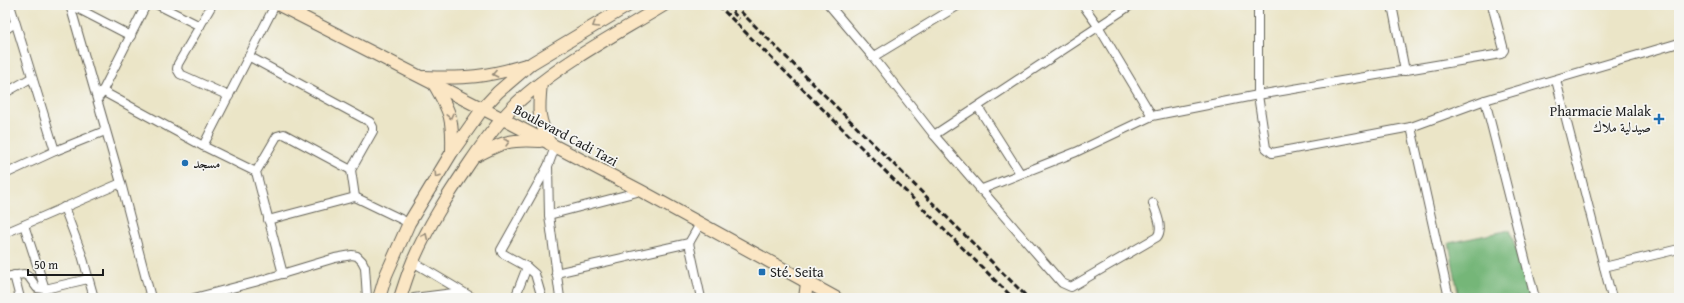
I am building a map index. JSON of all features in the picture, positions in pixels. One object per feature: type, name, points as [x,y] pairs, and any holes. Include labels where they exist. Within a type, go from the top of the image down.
[{"type":"main road","name":"Boulevard Cadi Tazi","points":[[279,5],[484,108],[641,191],[806,283],[836,298]]},
{"type":"main road","points":[[379,298],[386,275],[409,223],[452,152],[484,108],[498,92],[532,63],[629,5]]},
{"type":"main road","points":[[400,298],[413,262],[428,228],[473,158],[503,119],[526,94],[564,66],[664,5]]},
{"type":"main road","points":[[420,77],[478,77],[500,73],[532,63]]},
{"type":"main road","points":[[541,83],[539,115],[541,124],[550,144]]},
{"type":"main road","points":[[434,84],[446,104],[451,116],[452,152]]},
{"type":"main road","points":[[473,158],[511,140],[550,144]]},
{"type":"main road","points":[[805,298],[806,283]]},
{"type":"street","points":[[10,5],[31,78],[55,151]]},
{"type":"street","points":[[71,5],[131,36]]},
{"type":"street","points":[[71,5],[98,100],[105,131],[121,183],[151,298]]},
{"type":"street","points":[[98,100],[146,5]]},
{"type":"street","points":[[158,5],[200,26]]},
{"type":"street","points":[[212,5],[178,64],[177,69],[180,74],[229,96]]},
{"type":"street","points":[[203,146],[250,57],[275,5]]},
{"type":"street","points":[[829,5],[873,57],[934,135],[980,190],[1062,283],[1071,287],[1157,237],[1160,234],[1160,228],[1153,203]]},
{"type":"street","points":[[873,57],[959,5]]},
{"type":"street","points":[[1083,5],[1098,26],[1152,116]]},
{"type":"street","points":[[934,135],[1131,5]]},
{"type":"street","points":[[1258,5],[1258,95],[1266,148],[1272,153],[1411,126],[1485,100],[1679,43]]},
{"type":"street","points":[[1392,5],[1405,71]]},
{"type":"street","points":[[980,190],[1076,152],[1152,116],[1258,95],[1501,54],[1504,50],[1492,5]]},
{"type":"street","points":[[5,30],[15,23]]},
{"type":"street","points":[[250,57],[370,122],[373,127],[373,131],[351,170],[355,197]]},
{"type":"street","points":[[5,93],[31,78]]},
{"type":"street","points":[[1556,80],[1612,298]]},
{"type":"street","points":[[102,91],[203,146],[256,172]]},
{"type":"street","points":[[1485,100],[1535,298]]},
{"type":"street","points":[[978,107],[1020,173]]},
{"type":"street","points":[[1411,126],[1449,298]]},
{"type":"street","points":[[5,174],[55,151],[105,131]]},
{"type":"street","points":[[283,274],[256,172],[277,136],[284,134],[351,170]]},
{"type":"street","points":[[550,144],[548,166],[549,215],[560,298]]},
{"type":"street","points":[[542,298],[534,274],[527,267],[502,253],[501,250],[548,166]]},
{"type":"street","points":[[5,233],[121,183]]},
{"type":"street","points":[[549,215],[641,191]]},
{"type":"street","points":[[268,220],[355,197],[409,223]]},
{"type":"street","points":[[64,207],[94,298]]},
{"type":"street","points":[[700,224],[689,243],[702,298]]},
{"type":"street","points":[[24,225],[45,289]]},
{"type":"street","points":[[556,273],[689,243]]},
{"type":"street","points":[[1604,267],[1679,249]]},
{"type":"street","points":[[194,298],[221,295],[335,258],[357,256],[362,261],[364,267],[367,298]]},
{"type":"street","points":[[413,262],[462,295],[473,298]]},
{"type":"street","points":[[514,298],[527,267]]},
{"type":"street","points":[[5,277],[26,274],[39,289],[88,279]]},
{"type":"street","points":[[14,275],[20,298]]},
{"type":"street","points":[[414,298],[462,295]]},
{"type":"green space","points":[[1510,230],[1531,298],[1459,298],[1449,243]]},
{"type":"railway","points":[[718,5],[1013,298]]},
{"type":"railway","points":[[726,5],[739,19]]},
{"type":"railway","points":[[734,5],[1028,298]]},
{"type":"place","name":"Pharmacie Malak صيدلية ملاك","points":[[1659,119]]},
{"type":"place","name":"مسجد","points":[[185,163]]},
{"type":"place","name":"Sté. Seita","points":[[762,272]]}]
